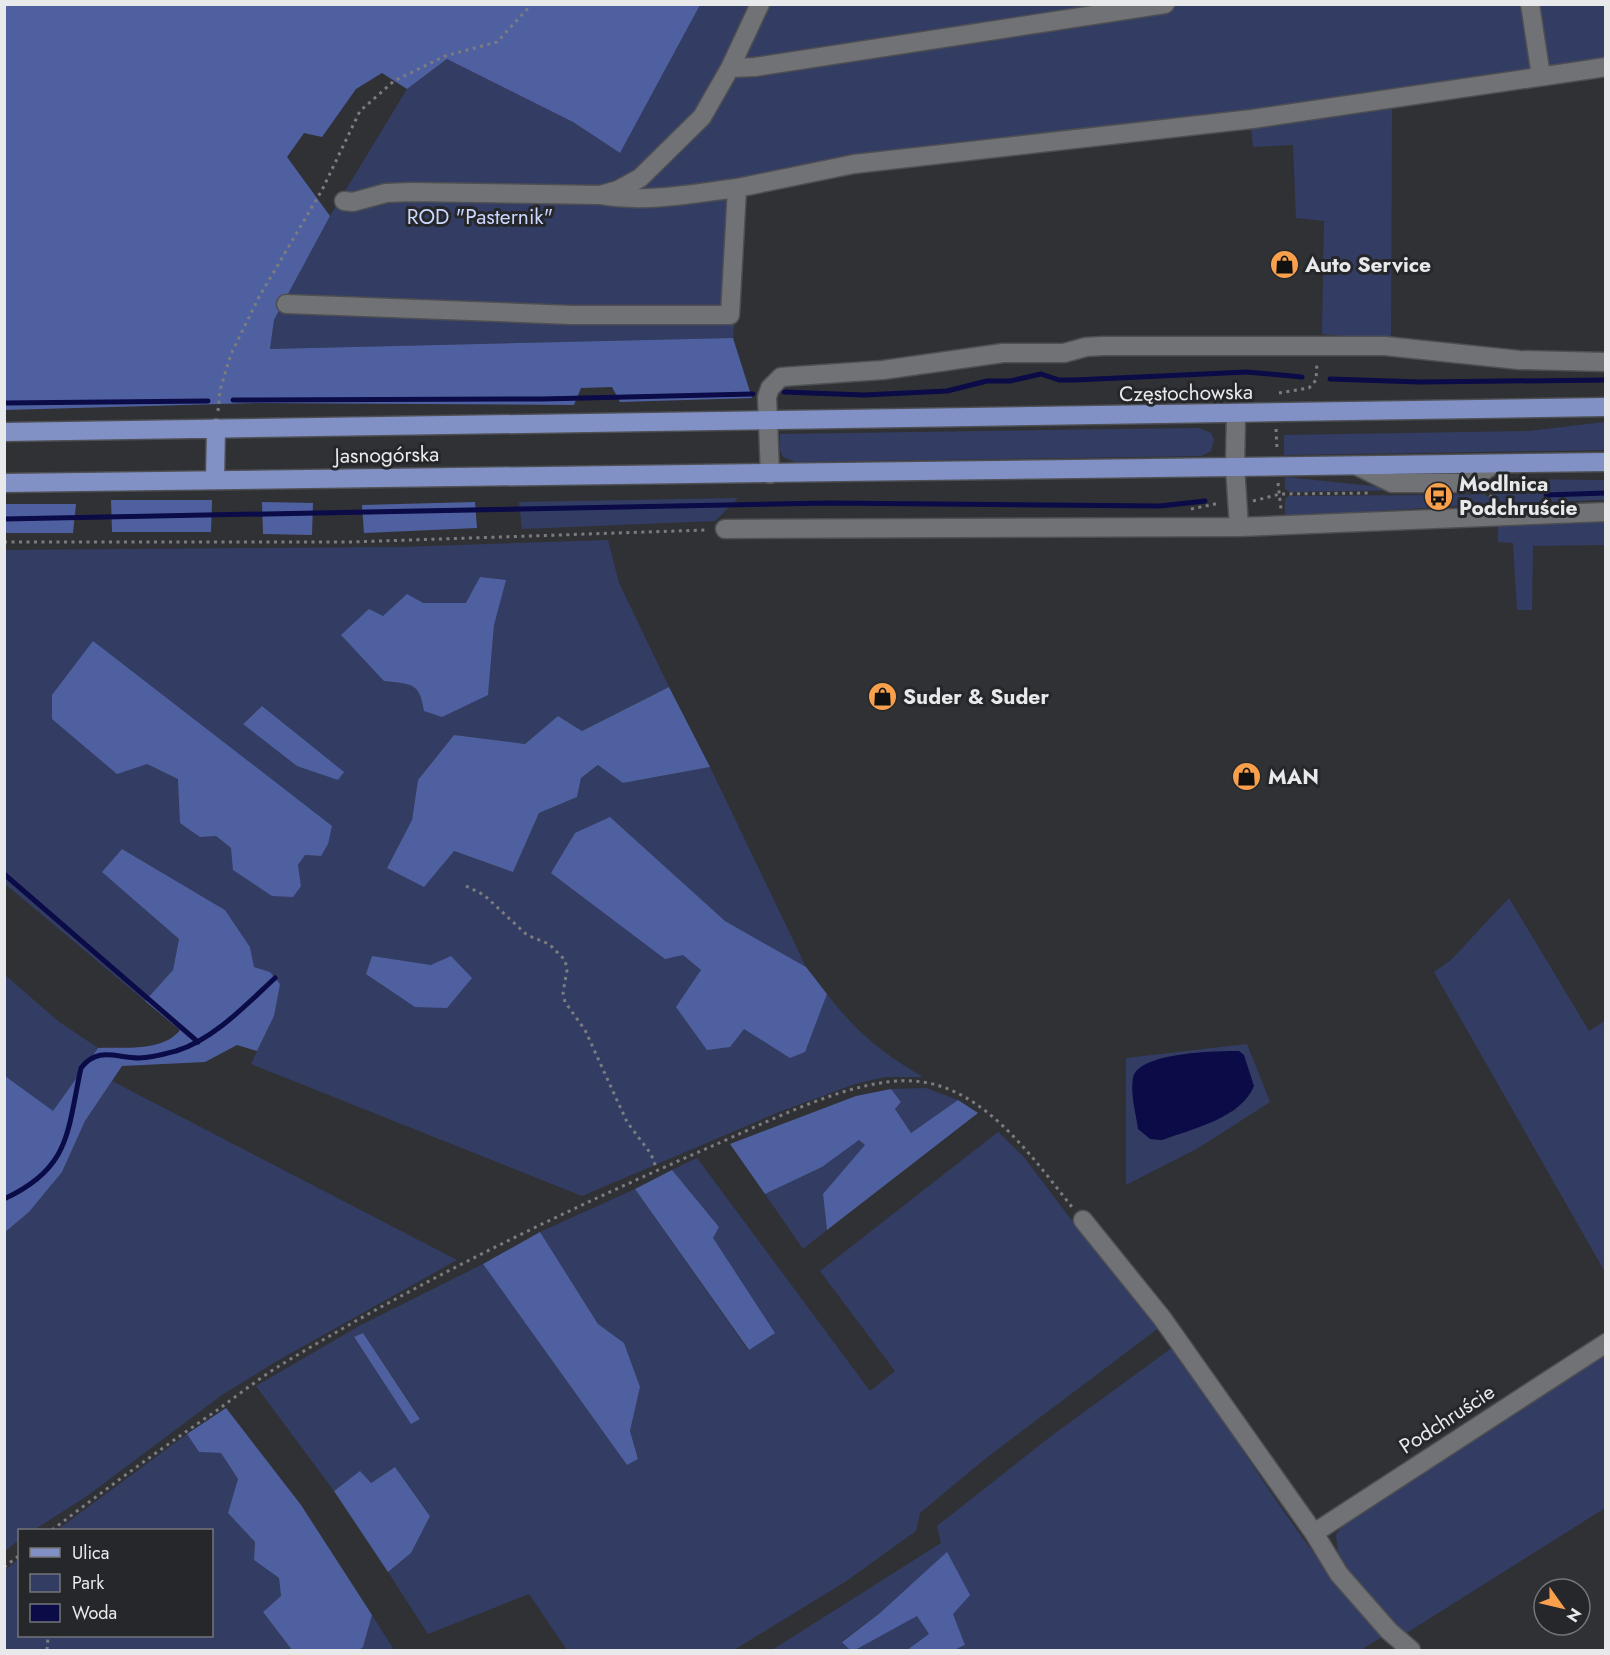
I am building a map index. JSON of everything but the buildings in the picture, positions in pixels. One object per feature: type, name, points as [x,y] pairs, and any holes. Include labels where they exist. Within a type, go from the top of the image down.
[{"type":"main road","name":"Częstochowska","points":[[767,421],[1236,415],[1605,407]]},
{"type":"main road","name":"Jasnogórska","points":[[4,432],[767,421]]},
{"type":"main road","points":[[215,480],[216,428]]},
{"type":"main road","points":[[770,474],[1605,462]]},
{"type":"main road","name":"Jasnogórska","points":[[4,483],[770,474]]},
{"type":"street","points":[[600,195],[618,190],[640,178],[702,117],[730,68],[760,4]]},
{"type":"street","points":[[730,68],[790,62],[1165,4]]},
{"type":"street","points":[[1530,4],[1541,76]]},
{"type":"street","points":[[344,201],[353,202],[386,193],[422,192],[600,195],[624,200],[659,198],[737,188],[854,164],[1252,119],[1605,67]]},
{"type":"street","points":[[286,304],[572,315],[730,315],[737,188]]},
{"type":"street","points":[[770,474],[767,398],[770,388],[781,377],[883,370],[1003,353],[1064,353],[1086,347],[1385,346],[1519,360],[1605,362]]},
{"type":"street","points":[[1236,415],[1235,467],[1239,527]]},
{"type":"street","points":[[725,529],[1239,527],[1605,512]]},
{"type":"street","points":[[1083,1220],[1162,1318],[1314,1533],[1339,1574],[1389,1631],[1411,1650]]},
{"type":"street","name":"Podchruście","points":[[1314,1533],[1605,1343]]},
{"type":"path","points":[[1276,432],[1277,457]]},
{"type":"path","points":[[1280,494],[1281,517]]},
{"type":"path","points":[[4,542],[350,542],[725,529]]},
{"type":"path","points":[[466,886],[484,895],[527,935],[549,944],[565,960],[567,970],[563,993],[565,1002],[585,1029],[627,1122],[651,1154],[657,1170]]},
{"type":"path","points":[[53,1529],[140,1463],[281,1365],[406,1292],[657,1170],[788,1113],[822,1101],[886,1082],[914,1081],[938,1085],[960,1095],[984,1111],[1030,1155],[1083,1220]]},
{"type":"path","points":[[4,1567],[18,1556]]},
{"type":"green space","name":"ROD \"Pasternik\"","points":[[700,5],[1605,5],[1605,66],[1392,97],[1391,340],[1322,334],[1324,221],[1296,218],[1293,145],[1253,147],[1250,117],[886,169],[746,193],[733,338],[270,349],[274,320],[330,216],[407,89],[447,59],[573,122],[620,153]]},
{"type":"green space","points":[[1605,422],[1605,450],[1284,455],[1284,435],[1528,431]]},
{"type":"green space","points":[[1199,428],[1211,433],[1214,440],[1211,451],[1201,456],[795,462],[783,457],[780,450],[780,434]]},
{"type":"green space","points":[[1285,477],[1402,490],[1290,492],[1285,489]]},
{"type":"green space","points":[[1497,479],[1605,480],[1605,500],[1503,503],[1488,490],[1460,488]]},
{"type":"green space","points":[[1481,494],[1490,497],[1499,507],[1469,505],[1285,517],[1285,499],[1289,496],[1436,495],[1437,499],[1445,499],[1446,495]]},
{"type":"green space","points":[[738,498],[715,521],[522,529],[519,502]]},
{"type":"green space","points":[[1605,522],[1605,545],[1533,546],[1532,610],[1517,610],[1513,543],[1498,542],[1498,526]]},
{"type":"green space","points":[[608,540],[619,583],[669,687],[582,731],[558,716],[525,744],[454,735],[418,780],[412,820],[387,868],[453,851],[513,872],[539,813],[577,797],[581,778],[599,765],[624,783],[710,767],[806,967],[725,921],[610,817],[683,955],[701,970],[743,1029],[805,1051],[827,994],[870,1041],[923,1077],[885,1077],[855,1084],[779,1112],[582,1196],[251,1064],[274,1016],[270,972],[254,967],[250,947],[225,910],[122,849],[103,872],[179,939],[173,970],[145,1001],[5,884],[4,550],[400,547]],"holes":[[[505,580],[494,625],[488,694],[421,693],[411,684],[384,681],[368,609],[382,616],[423,603],[466,603]],[[262,706],[343,772],[338,780],[243,723]],[[147,764],[332,826],[320,856],[305,855],[298,865],[301,886],[231,848],[216,836],[200,837],[179,779]],[[372,956],[431,965],[366,974]]]},
{"type":"green space","points":[[1509,898],[1589,1031],[1605,1021],[1605,1272],[1434,972],[1451,960]]},
{"type":"green space","points":[[5,975],[58,1021],[98,1048],[53,1112],[5,1076]]},
{"type":"green space","points":[[1247,1044],[1270,1102],[1200,1147],[1126,1185],[1126,1058]],"holes":[[[1239,1051],[1236,1110],[1162,1140],[1150,1139],[1173,1056]]]},
{"type":"green space","points":[[112,1081],[457,1260],[277,1361],[222,1395],[87,1496],[36,1529],[18,1529],[18,1541],[5,1551],[4,1232],[29,1212],[62,1172],[85,1121]]},
{"type":"green space","points":[[926,1088],[958,1100],[911,1133],[895,1109],[901,1102],[891,1089]]},
{"type":"green space","points":[[998,1132],[1023,1156],[1079,1230],[1160,1327],[985,1459],[920,1513],[916,1531],[845,1582],[734,1650],[567,1650],[529,1594],[428,1634],[388,1572],[411,1553],[430,1515],[395,1467],[370,1483],[360,1472],[334,1491],[256,1386],[359,1326],[483,1264],[627,1465],[638,1459],[630,1431],[640,1387],[624,1343],[598,1324],[540,1232],[635,1189],[748,1350],[774,1333],[712,1238],[719,1227],[672,1170],[697,1158],[870,1391],[895,1371],[820,1271]],"holes":[[[363,1333],[420,1418],[411,1423],[354,1338]]]},
{"type":"green space","points":[[859,1140],[866,1146],[823,1194],[827,1230],[803,1249],[765,1194],[822,1167]]},
{"type":"green space","points":[[1173,1347],[1304,1540],[1385,1635],[1361,1650],[954,1650],[965,1645],[953,1614],[880,1613],[842,1641],[850,1650],[772,1650],[941,1543],[937,1526],[1050,1437]]},
{"type":"green space","points":[[1605,1354],[1605,1508],[1405,1634],[1373,1602],[1339,1560],[1336,1535],[1351,1512]]},
{"type":"green space","points":[[187,1434],[199,1452],[221,1453],[238,1479],[228,1513],[255,1542],[254,1560],[279,1578],[281,1596],[263,1612],[292,1650],[5,1650],[5,1570],[18,1560],[18,1637],[213,1637],[213,1529],[58,1529]]},
{"type":"green space","points":[[372,1615],[394,1650],[359,1650],[363,1647]]},
{"type":"green space","points":[[917,1615],[929,1634],[907,1650],[855,1650]]},
{"type":"shaded area","points":[[4,5],[700,5],[620,153],[573,122],[447,59],[407,89],[382,73],[356,89],[322,137],[304,133],[287,157],[330,216],[274,320],[270,349],[733,338],[752,398],[620,402],[612,387],[581,388],[574,405],[255,403],[5,410]]},
{"type":"shaded area","points":[[111,500],[212,500],[211,532],[112,532]]},
{"type":"shaded area","points":[[262,502],[313,503],[312,535],[263,534]]},
{"type":"shaded area","points":[[475,502],[477,528],[364,533],[362,505]]},
{"type":"shaded area","points":[[5,504],[76,504],[73,533],[5,533]]},
{"type":"shaded area","points":[[480,577],[506,580],[494,625],[488,695],[442,717],[424,711],[420,694],[413,686],[384,681],[341,635],[369,609],[383,616],[407,594],[423,603],[466,603]]},
{"type":"shaded area","points":[[93,641],[332,826],[328,844],[321,856],[305,855],[298,865],[301,886],[293,897],[272,896],[233,870],[231,848],[216,836],[200,837],[180,823],[178,779],[147,764],[117,774],[52,719],[52,695]]},
{"type":"shaded area","points":[[669,687],[710,767],[623,783],[598,765],[581,778],[577,797],[539,813],[513,872],[454,851],[424,887],[387,868],[412,820],[418,780],[454,735],[525,744],[558,716],[582,731]]},
{"type":"shaded area","points":[[262,706],[344,772],[338,780],[297,766],[243,724]]},
{"type":"shaded area","points":[[610,817],[725,921],[806,967],[827,994],[805,1052],[790,1058],[744,1029],[730,1047],[707,1050],[676,1007],[701,970],[683,955],[665,959],[551,873],[575,833]]},
{"type":"shaded area","points":[[122,849],[225,910],[250,947],[254,967],[270,972],[280,984],[274,1016],[257,1051],[237,1045],[205,1062],[122,1066],[85,1121],[62,1172],[29,1212],[5,1232],[5,1076],[53,1111],[98,1048],[153,1045],[173,1037],[180,1030],[145,1001],[173,970],[179,939],[102,872]]},
{"type":"shaded area","points":[[372,956],[431,965],[451,956],[472,978],[447,1008],[415,1007],[366,974]]},
{"type":"shaded area","points":[[891,1089],[901,1102],[895,1109],[911,1133],[958,1100],[978,1113],[827,1230],[823,1194],[865,1145],[859,1140],[822,1167],[765,1194],[730,1144],[856,1096]]},
{"type":"shaded area","points":[[672,1170],[719,1227],[713,1238],[775,1333],[749,1350],[635,1189]]},
{"type":"shaded area","points":[[540,1232],[598,1324],[624,1343],[640,1387],[630,1431],[638,1459],[627,1465],[483,1264]]},
{"type":"shaded area","points":[[363,1333],[420,1419],[411,1424],[354,1337]]},
{"type":"shaded area","points":[[226,1408],[301,1505],[372,1615],[363,1647],[359,1650],[292,1650],[263,1612],[281,1596],[279,1578],[254,1560],[255,1542],[228,1513],[238,1479],[221,1453],[199,1452],[187,1434]]},
{"type":"shaded area","points":[[395,1467],[430,1516],[411,1553],[388,1572],[334,1491],[360,1471],[371,1483]]},
{"type":"shaded area","points":[[947,1552],[970,1595],[953,1614],[965,1645],[954,1650],[907,1650],[929,1634],[917,1616],[855,1650],[850,1650],[842,1642],[880,1613]]},
{"type":"water","points":[[1239,1051],[1244,1055],[1254,1086],[1248,1097],[1238,1106],[1201,1127],[1162,1140],[1150,1139],[1138,1129],[1132,1090],[1133,1078],[1138,1069],[1163,1058]]},
{"type":"waterway","points":[[784,392],[864,395],[947,391],[987,381],[1010,381],[1041,374],[1059,380],[1247,372],[1302,377]]},
{"type":"waterway","points":[[1330,379],[1420,382],[1606,380]]},
{"type":"waterway","points":[[233,400],[542,399],[753,394]]},
{"type":"waterway","points":[[4,403],[208,401]]},
{"type":"waterway","points":[[1546,495],[1606,493]]},
{"type":"waterway","points":[[4,519],[828,503],[1160,506],[1205,501]]},
{"type":"waterway","points":[[4,874],[198,1042]]},
{"type":"waterway","points":[[4,1199],[26,1187],[54,1161],[68,1129],[81,1068],[87,1061],[101,1055],[139,1058],[158,1056],[190,1046],[229,1020],[275,978]]},
{"type":"place","name":"Auto Service","points":[[1284,265]]},
{"type":"place","name":"Modlnica Podchruście","points":[[1438,496]]},
{"type":"place","name":"Suder & Suder","points":[[882,697]]},
{"type":"place","name":"MAN","points":[[1247,777]]}]
